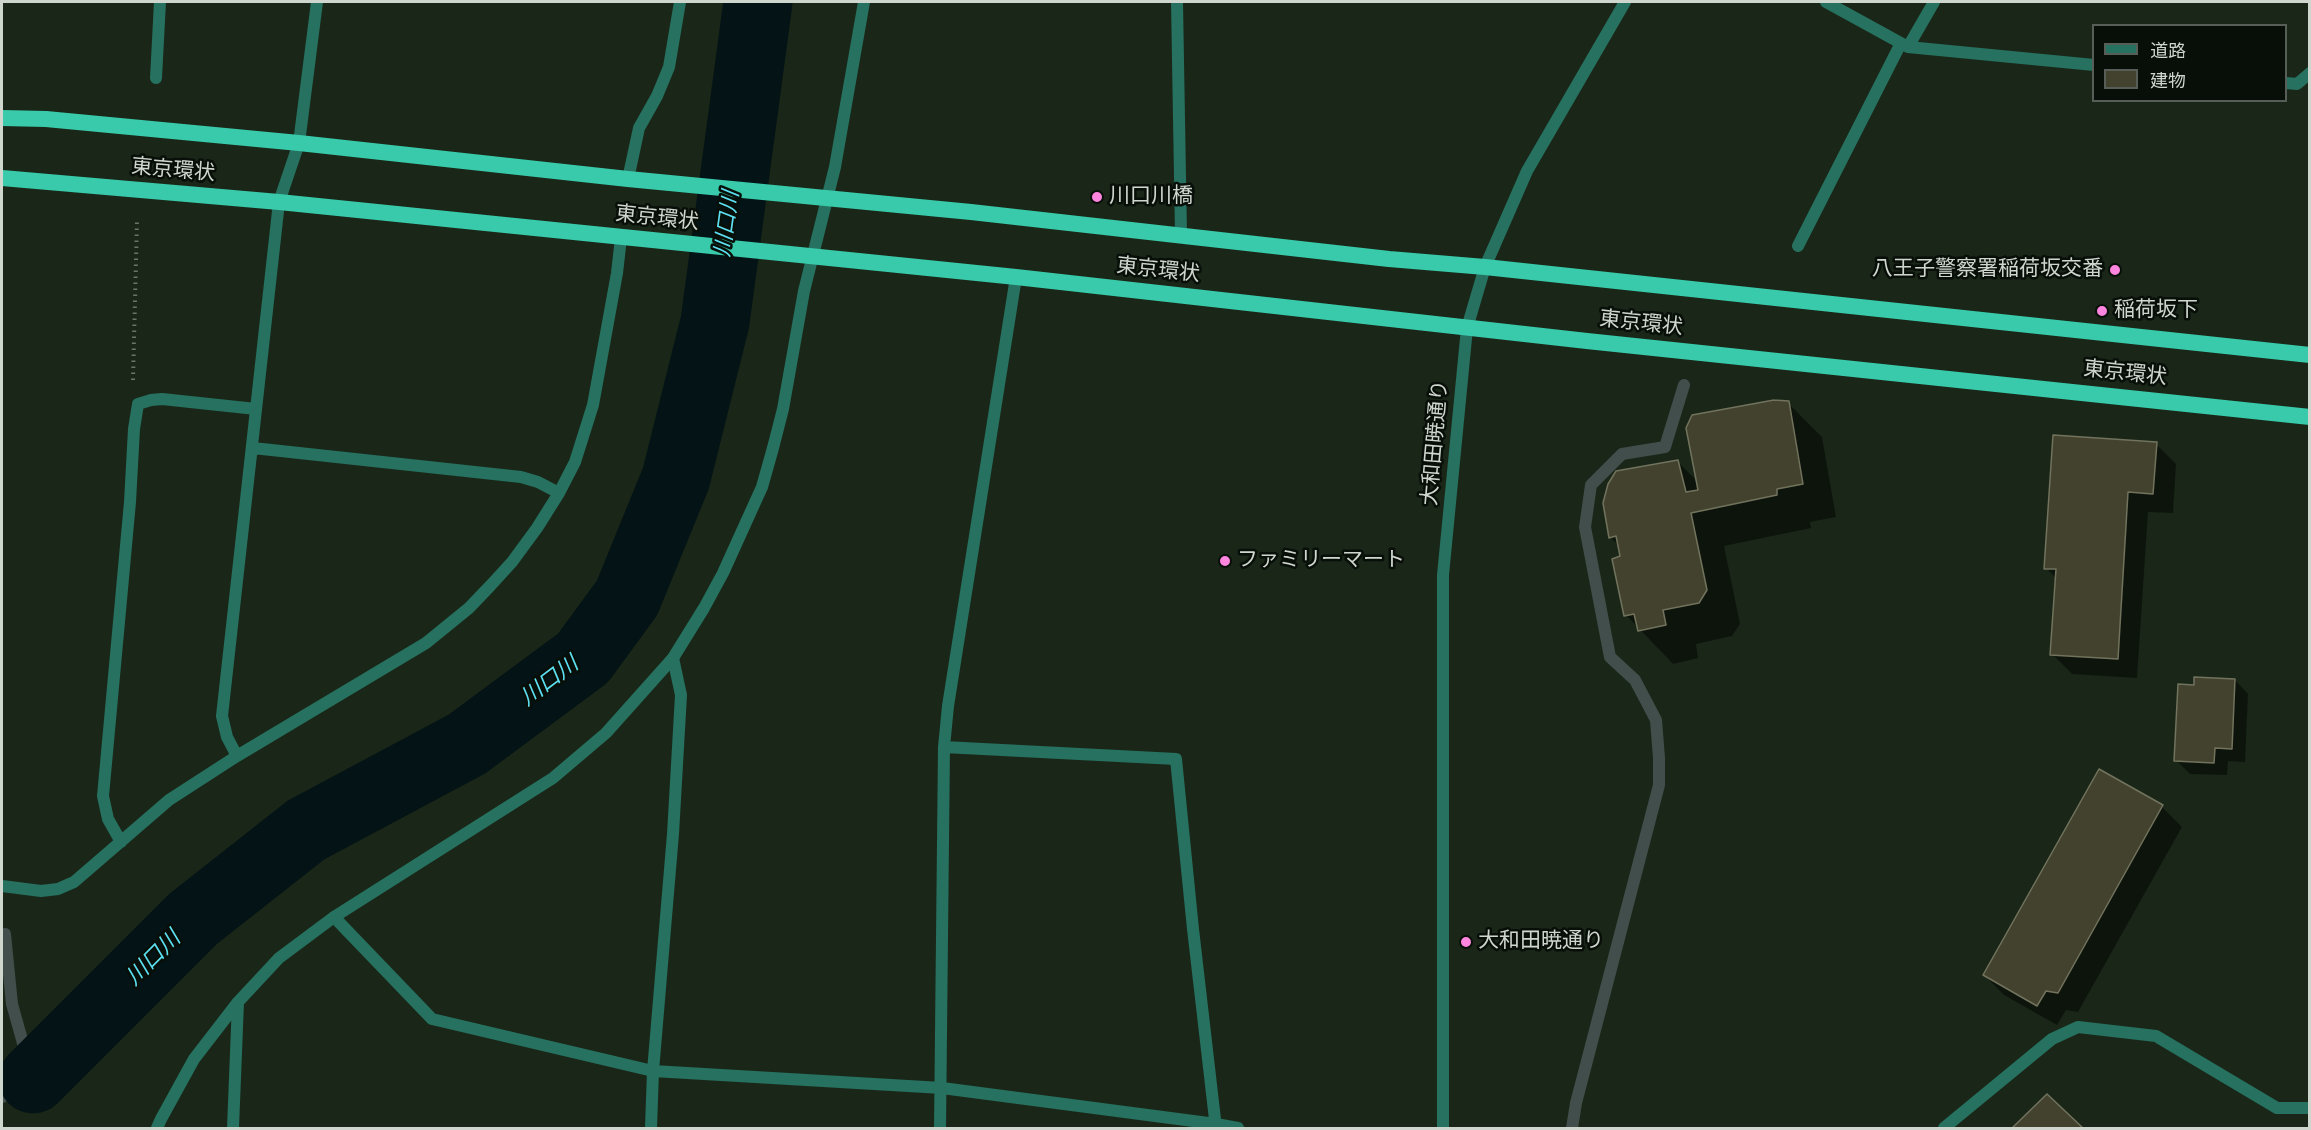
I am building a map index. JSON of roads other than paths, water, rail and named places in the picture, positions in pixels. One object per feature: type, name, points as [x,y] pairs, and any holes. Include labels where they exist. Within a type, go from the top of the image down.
[{"type":"highway","name":"東京環状","points":[[2,118],[46,119],[299,143],[628,179],[1181,234],[1389,259],[1485,267],[2310,355]]},
{"type":"highway","name":"東京環状","points":[[2,178],[279,202],[796,255],[2310,417]]},
{"type":"street","points":[[156,78],[160,2]]},
{"type":"street","points":[[237,756],[227,737],[222,716],[279,202],[299,143],[317,2]]},
{"type":"street","points":[[628,179],[639,128],[657,96],[669,67],[680,2]]},
{"type":"street","points":[[157,1128],[194,1059],[238,1002],[279,958],[334,917],[553,778],[606,733],[674,658],[723,573],[762,487],[783,409],[804,291],[829,198],[864,2]]},
{"type":"street","points":[[1177,2],[1181,234]]},
{"type":"street","name":"大和田暁通り","points":[[1443,1128],[1443,575],[1467,328],[1485,267],[1527,171],[1625,2]]},
{"type":"street","points":[[1827,2],[1905,45],[2092,65]]},
{"type":"street","points":[[1798,246],[1905,45],[1934,2]]},
{"type":"street","points":[[2287,83],[2297,84],[2310,73]]},
{"type":"street","points":[[2,886],[41,891],[58,889],[74,882],[169,800],[237,756],[398,661],[469,608],[512,562],[559,493],[575,462],[593,405],[621,238]]},
{"type":"street","points":[[940,1128],[944,747],[948,706],[1016,278]]},
{"type":"street","points":[[121,842],[108,819],[103,796],[138,404],[162,399],[256,409]]},
{"type":"street","points":[[253,447],[521,477],[538,482],[559,493]]},
{"type":"street","points":[[651,1128],[653,1071],[673,834],[681,695],[674,658]]},
{"type":"street","points":[[944,747],[1176,759],[1192,929],[1216,1126]]},
{"type":"street","points":[[334,917],[432,1019],[653,1071],[942,1088],[1238,1128]]},
{"type":"street","points":[[233,1128],[238,1002]]},
{"type":"street","points":[[1944,1128],[2052,1039],[2078,1027],[2156,1036],[2277,1108],[2310,1108]]},
{"type":"waterway","name":"川口川","points":[[33,1079],[193,919],[306,830],[467,744],[583,658],[627,598],[676,478],[715,322],[758,2]]},
{"type":"waterway","points":[[1572,1128],[1576,1103],[1659,785],[1656,720],[1635,680],[1610,657],[1585,527],[1591,485],[1622,454],[1665,447],[1684,385]]},
{"type":"waterway","points":[[2,1097],[33,1079],[12,1004],[5,934]]},
{"type":"place","name":"川口川橋","points":[[1097,197]]},
{"type":"place","name":"八王子警察署稲荷坂交番","points":[[2115,270]]},
{"type":"place","name":"稲荷坂下","points":[[2102,311]]},
{"type":"place","name":"ファミリーマート","points":[[1225,561]]},
{"type":"place","name":"大和田暁通り","points":[[1466,942]]}]
